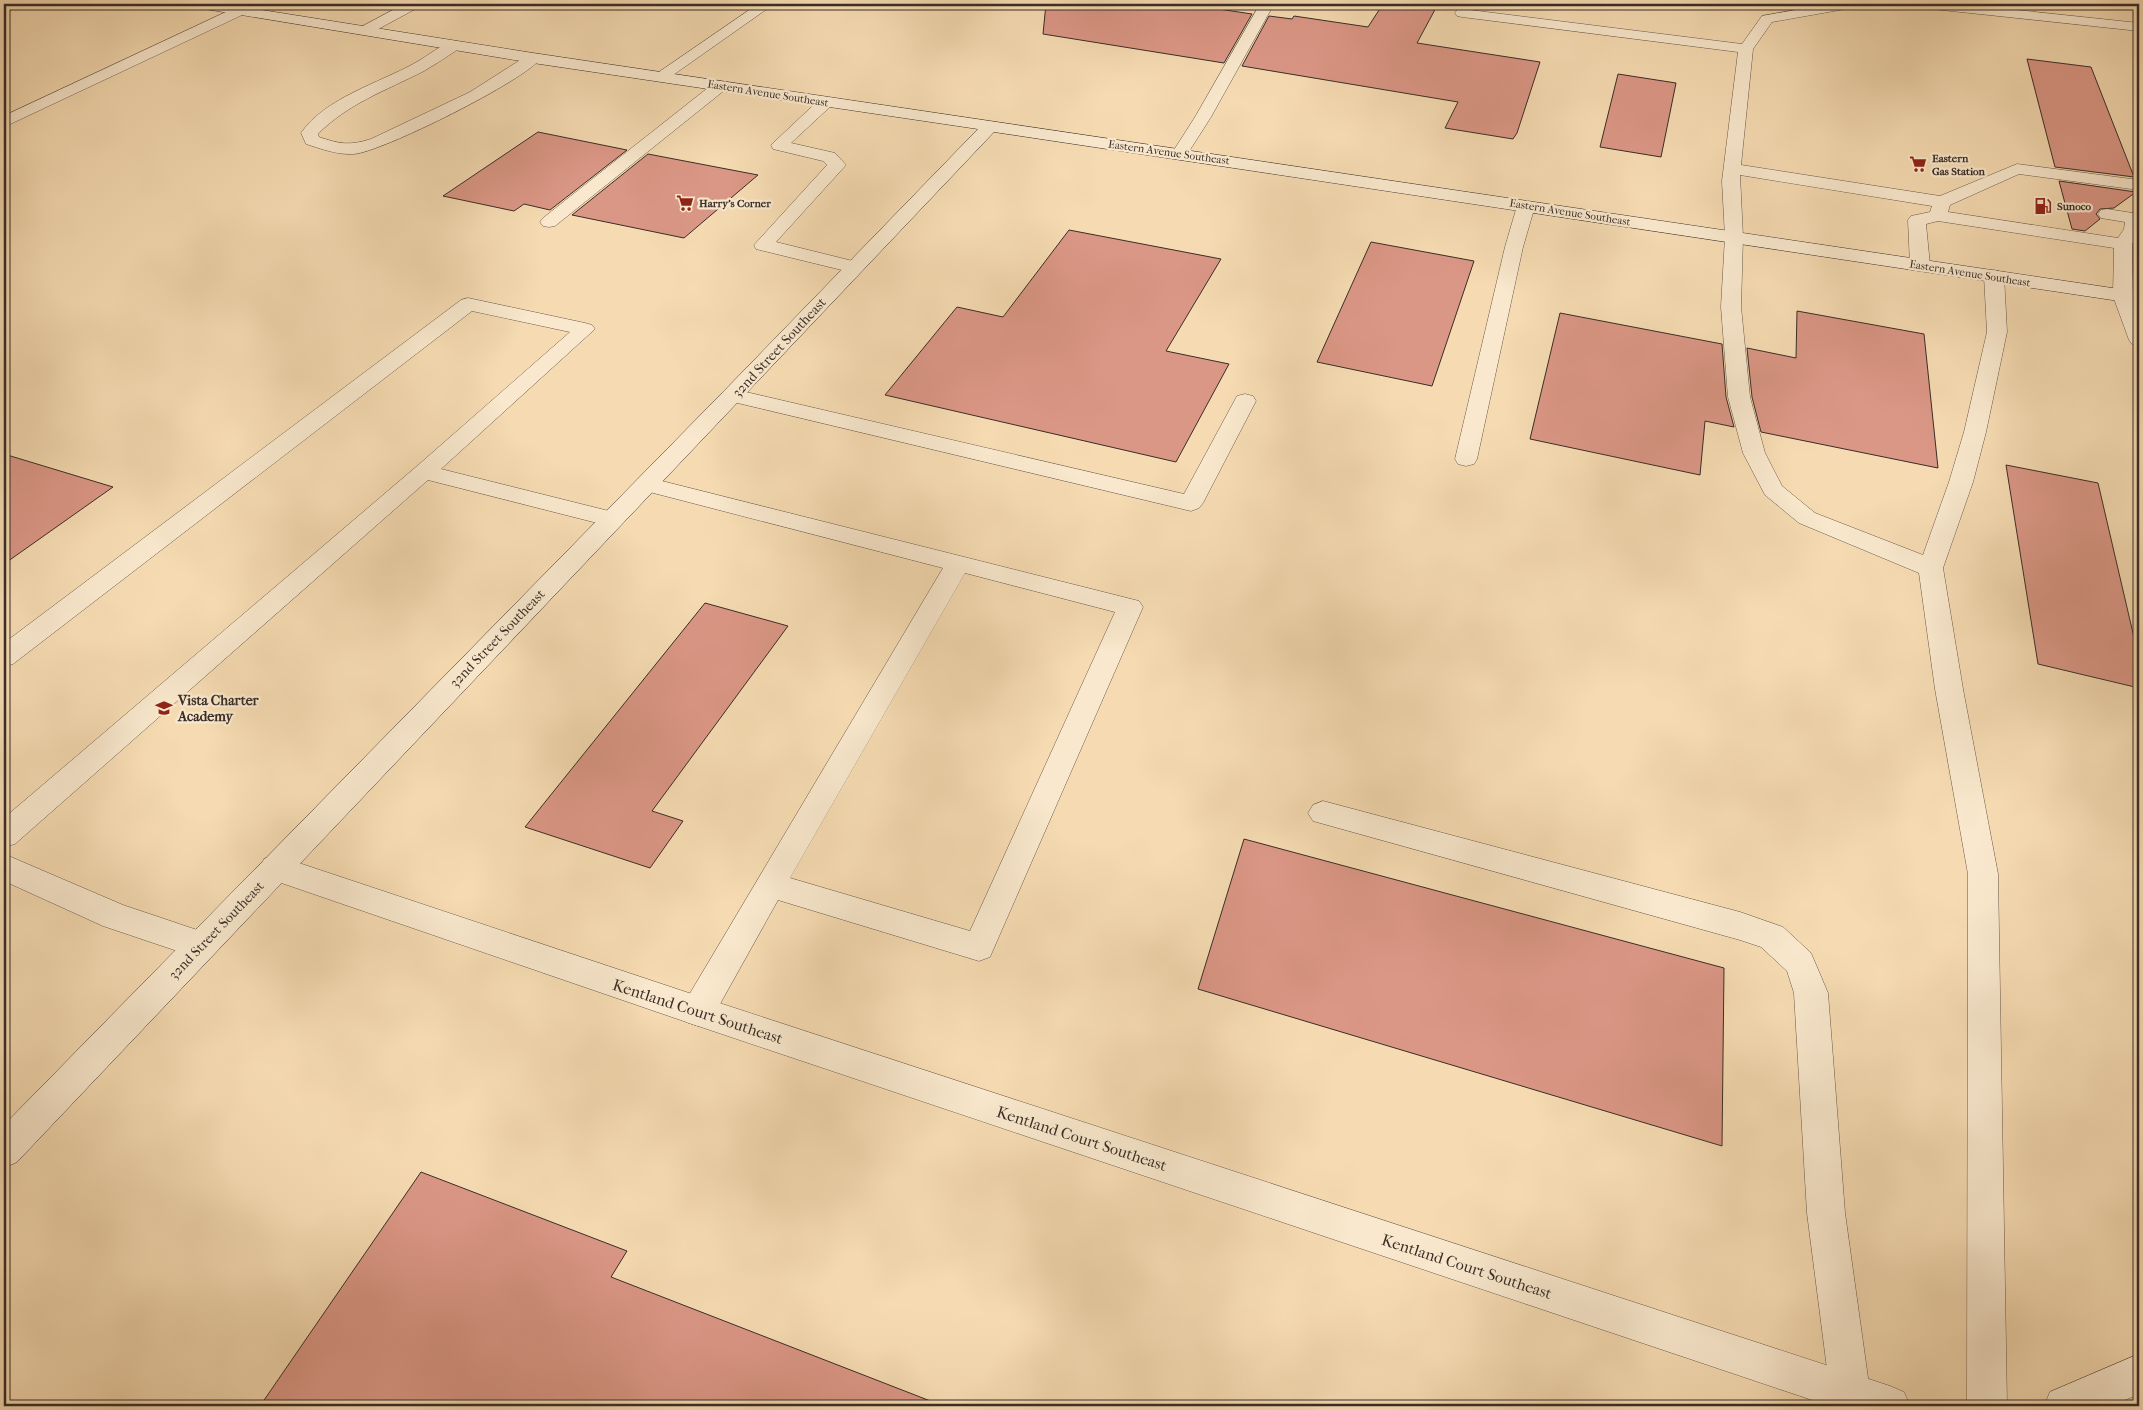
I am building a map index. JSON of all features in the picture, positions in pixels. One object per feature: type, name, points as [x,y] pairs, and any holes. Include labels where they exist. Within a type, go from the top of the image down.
[{"type":"street","points":[[4,8],[15,4]]},
{"type":"street","name":"Eastern Avenue Southeast","points":[[199,4],[247,7],[366,30],[533,58],[1180,153],[2131,297]]},
{"type":"street","points":[[366,30],[414,4]]},
{"type":"street","points":[[661,77],[767,4]]},
{"type":"street","points":[[1180,153],[1203,117],[1267,4]]},
{"type":"street","points":[[1851,4],[1767,19],[1746,49],[1732,168],[1734,237],[1731,307],[1739,397],[1754,453],[1773,490],[1807,518],[1931,568]]},
{"type":"street","points":[[1923,4],[2139,27]]},
{"type":"street","points":[[4,122],[247,7]]},
{"type":"street","points":[[1462,13],[1746,49]]},
{"type":"street","points":[[455,45],[419,67],[356,98],[326,116],[309,133],[312,140],[339,149],[356,149],[377,143],[476,96],[533,58]]},
{"type":"street","points":[[550,222],[720,86]]},
{"type":"street","points":[[826,102],[779,145],[829,157],[837,165],[763,245],[854,266]]},
{"type":"street","name":"32nd Street Southeast","points":[[4,1150],[990,126]]},
{"type":"street","points":[[1732,168],[1940,209],[2132,234]]},
{"type":"street","points":[[1920,265],[1917,220],[1940,209],[1968,191],[2017,169],[2139,185]]},
{"type":"street","points":[[1968,191],[1998,196]]},
{"type":"street","points":[[1466,458],[1514,247],[1526,206]]},
{"type":"street","points":[[2107,214],[2134,218],[2131,297],[2139,340]]},
{"type":"street","points":[[1987,1406],[1983,874],[1949,689],[1931,568],[1961,482],[1997,332],[1994,276]]},
{"type":"street","points":[[4,657],[468,304],[585,330],[424,472],[4,835]]},
{"type":"street","points":[[733,395],[1190,503],[1244,401]]},
{"type":"street","points":[[424,472],[613,518]]},
{"type":"street","points":[[646,484],[1130,607],[979,946],[770,885]]},
{"type":"street","points":[[698,1011],[958,564]]},
{"type":"street","points":[[1322,813],[1740,926],[1772,937],[1800,963],[1811,992],[1826,1213],[1850,1392]]},
{"type":"street","points":[[4,868],[114,916],[201,945]]},
{"type":"street","name":"Kentland Court Southeast","points":[[275,868],[698,1011],[1890,1406]]},
{"type":"street","points":[[2064,1406],[2139,1374]]},
{"type":"building","points":[[1046,4],[1185,4],[1252,14],[1224,63],[1043,34]]},
{"type":"building","points":[[1383,4],[1438,4],[1417,43],[1540,62],[1517,133],[1513,139],[1445,128],[1458,102],[1242,66],[1269,16],[1292,19],[1294,16],[1368,27]]},
{"type":"building","points":[[2027,59],[2091,67],[2134,177],[2055,167]]},
{"type":"building","points":[[1618,74],[1676,83],[1661,157],[1600,147]]},
{"type":"building","points":[[538,132],[627,150],[550,210],[524,204],[514,211],[443,196]]},
{"type":"building","points":[[648,154],[758,175],[684,238],[572,215]]},
{"type":"building","points":[[2059,181],[2136,192],[2114,208],[2100,209],[2096,214],[2100,219],[2085,231],[2072,229]]},
{"type":"building","points":[[1069,230],[1221,259],[1166,351],[1229,364],[1176,462],[885,395],[957,307],[1003,317]]},
{"type":"building","points":[[1371,242],[1474,261],[1432,386],[1317,362]]},
{"type":"building","points":[[1797,311],[1924,334],[1938,468],[1761,432],[1752,397],[1747,348],[1796,358]]},
{"type":"building","points":[[1560,313],[1722,344],[1726,397],[1734,427],[1705,421],[1700,475],[1530,439]]},
{"type":"building","points":[[4,454],[113,487],[4,564]]},
{"type":"building","points":[[2006,465],[2098,483],[2139,659],[2139,688],[2038,664]]},
{"type":"building","points":[[705,603],[788,626],[652,811],[683,821],[650,868],[525,827]]},
{"type":"building","points":[[1244,839],[1724,968],[1722,1146],[1198,989]]},
{"type":"building","points":[[421,1172],[627,1251],[611,1277],[933,1402],[932,1406],[260,1406]]},
{"type":"place","name":"Eastern Gas Station","points":[[1918,164]]},
{"type":"place","name":"Harry's Corner","points":[[685,203]]},
{"type":"place","name":"Sunoco","points":[[2043,206]]},
{"type":"place","name":"Vista Charter Academy","points":[[164,708]]}]
